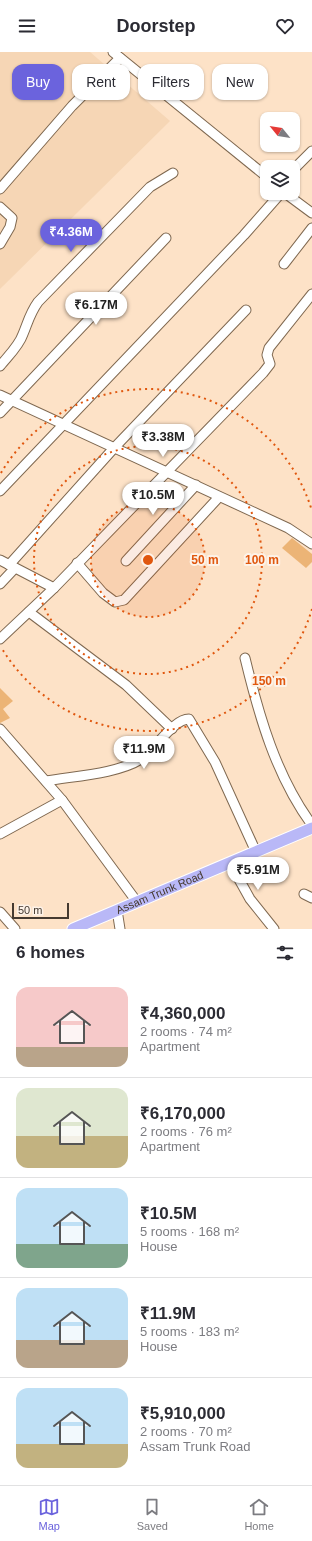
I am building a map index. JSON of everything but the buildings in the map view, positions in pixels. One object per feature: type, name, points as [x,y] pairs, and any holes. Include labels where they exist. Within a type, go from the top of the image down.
[{"type":"main road","name":"Assam Trunk Road","points":[[73,929],[312,828]]},
{"type":"street","points":[[0,189],[117,55],[260,171]]},
{"type":"street","points":[[300,163],[312,151]]},
{"type":"street","points":[[0,366],[18,344],[23,335],[28,317],[38,302],[150,187],[173,173]]},
{"type":"street","points":[[0,491],[244,235],[275,200]]},
{"type":"street","points":[[294,200],[312,213]]},
{"type":"street","points":[[0,207],[12,218],[10,227],[0,244]]},
{"type":"street","points":[[284,264],[312,228]]},
{"type":"street","points":[[0,413],[166,238]]},
{"type":"street","points":[[0,639],[54,588],[166,471],[264,373],[270,364],[267,355],[269,348],[312,294]]},
{"type":"street","points":[[0,584],[12,566],[114,448],[246,310]]},
{"type":"street","points":[[0,395],[288,528],[312,544]]},
{"type":"street","points":[[126,561],[196,485]]},
{"type":"street","points":[[77,564],[107,597],[115,602],[124,600],[219,497]]},
{"type":"street","points":[[0,560],[54,588]]},
{"type":"street","points":[[29,612],[126,685],[172,729]]},
{"type":"street","points":[[245,658],[256,703],[276,759],[296,802],[312,824]]},
{"type":"street","points":[[46,781],[111,770],[132,764],[146,756],[172,729],[184,719],[189,719],[215,762],[256,852]]},
{"type":"street","points":[[0,729],[62,800],[137,902]]},
{"type":"street","points":[[0,834],[62,800]]},
{"type":"street","points":[[230,862],[250,899],[274,929]]},
{"type":"street","points":[[117,910],[120,929]]},
{"type":"street","points":[[0,912],[15,929]]},
{"type":"shaded area","points":[[0,52],[90,52],[104,64],[72,64],[72,100],[130,100],[130,86],[138,93],[138,100],[146,100],[170,121],[0,289]]}]
